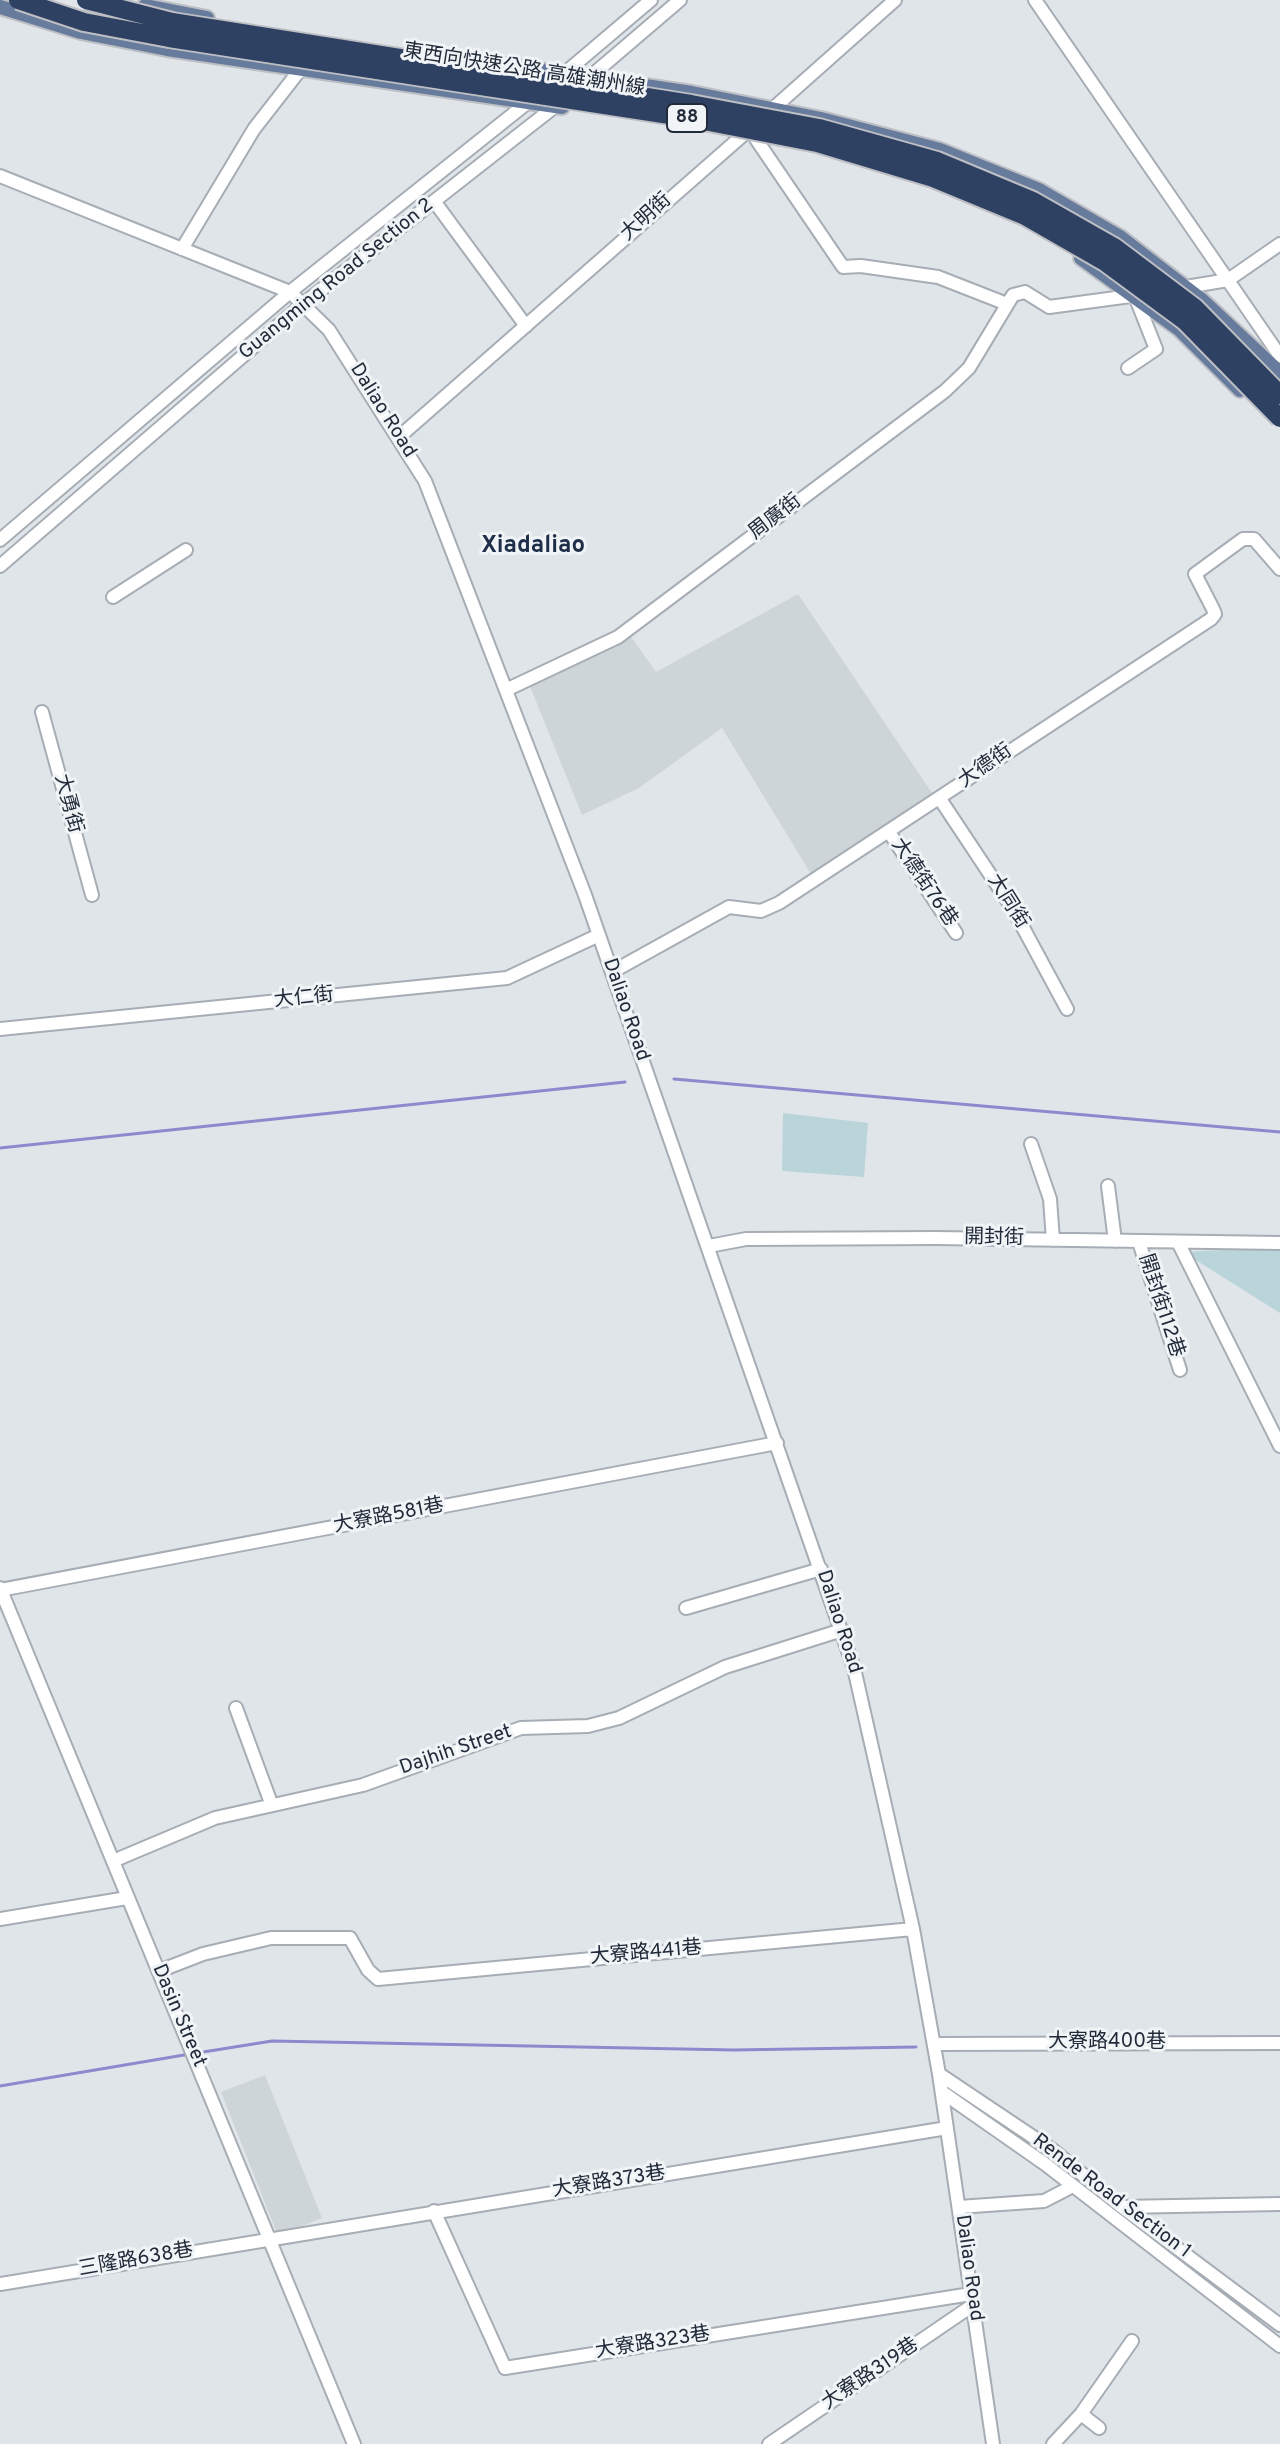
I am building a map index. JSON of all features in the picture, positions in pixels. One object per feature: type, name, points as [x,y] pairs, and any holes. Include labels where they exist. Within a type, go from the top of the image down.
[{"type":"highway","name":"東西向快速公路 高雄潮州線","points":[[18,0],[84,22],[169,38],[689,118],[817,143],[933,178],[1025,216],[1105,262],[1185,321],[1280,418]]},
{"type":"highway","name":"東西向快速公路 高雄潮州線","points":[[86,0],[172,22],[705,106],[819,128],[937,161],[1033,201],[1114,247],[1195,308],[1280,395]]},
{"type":"main road","points":[[121,0],[174,13],[565,73],[773,109],[940,150],[1039,190],[1120,237],[1185,287],[1280,373]]},
{"type":"main road","points":[[0,7],[81,32],[749,138],[816,151],[932,185],[1009,217],[1100,270],[1179,329],[1280,430]]},
{"type":"street","name":"Guangming Road Section 2","points":[[0,540],[290,292],[565,73],[651,0]]},
{"type":"street","name":"Guangming Road Section 2","points":[[0,566],[303,304],[589,78],[680,0]]},
{"type":"street","name":"大明街","points":[[399,437],[749,138],[773,109],[895,0]]},
{"type":"street","points":[[1035,0],[1280,356]]},
{"type":"street","points":[[182,249],[254,129],[299,68],[356,43]]},
{"type":"street","points":[[749,138],[843,267],[861,266],[938,277],[1007,304],[1019,292],[1049,307],[1228,280],[1280,244]]},
{"type":"street","name":"Daliao Road","points":[[0,176],[290,292],[329,330],[425,481],[508,689],[599,935],[842,1630],[913,1929],[942,2092],[993,2444]]},
{"type":"street","points":[[434,201],[526,326]]},
{"type":"street","points":[[402,202],[415,216]]},
{"type":"street","points":[[1128,368],[1156,349],[1135,296]]},
{"type":"street","name":"周廣街","points":[[508,689],[618,637],[945,391],[969,368],[1007,304]]},
{"type":"street","name":"大德街","points":[[612,972],[729,907],[761,911],[779,903],[1211,619],[1215,614],[1213,609],[1195,580],[1198,569],[1249,538],[1279,571]]},
{"type":"street","points":[[113,597],[186,550]]},
{"type":"street","name":"大勇街","points":[[42,712],[92,895]]},
{"type":"street","name":"大同街","points":[[940,799],[1013,909],[1067,1009]]},
{"type":"street","name":"大德街76巷","points":[[889,832],[956,933]]},
{"type":"street","name":"大仁街","points":[[0,1029],[507,978],[599,935]]},
{"type":"street","points":[[1031,1144],[1050,1199],[1053,1240]]},
{"type":"street","points":[[1108,1186],[1115,1241]]},
{"type":"street","name":"開封街","points":[[709,1246],[746,1239],[1280,1243]]},
{"type":"street","name":"開封街112巷","points":[[1139,1242],[1180,1370]]},
{"type":"street","points":[[1179,1244],[1280,1446]]},
{"type":"street","name":"大寮路581巷","points":[[0,1590],[777,1443]]},
{"type":"street","points":[[686,1608],[821,1569]]},
{"type":"street","name":"Dasin Street","points":[[0,1590],[354,2444]]},
{"type":"street","name":"Dajhih Street","points":[[113,1861],[215,1818],[271,1803],[363,1785],[521,1728],[588,1726],[619,1718],[725,1667],[842,1630]]},
{"type":"street","points":[[236,1708],[271,1803]]},
{"type":"street","points":[[0,1919],[127,1898]]},
{"type":"street","name":"大寮路441巷","points":[[159,1971],[203,1954],[271,1938],[350,1938],[368,1970],[378,1979],[913,1929]]},
{"type":"street","name":"大寮路400巷","points":[[934,2044],[1280,2043]]},
{"type":"street","name":"Rende Road Section 1","points":[[939,2074],[1054,2151],[1122,2207],[1280,2325]]},
{"type":"street","name":"Rende Road Section 1","points":[[942,2092],[1073,2186],[1280,2346]]},
{"type":"street","name":"大寮路373巷","points":[[271,2238],[947,2128]]},
{"type":"street","points":[[959,2207],[1044,2201],[1073,2186]]},
{"type":"street","points":[[1122,2207],[1280,2204]]},
{"type":"street","name":"大寮路323巷","points":[[434,2211],[505,2368],[972,2300]]},
{"type":"street","name":"三隆路638巷","points":[[0,2284],[271,2238]]},
{"type":"street","name":"大寮路319巷","points":[[769,2444],[972,2300]]},
{"type":"street","points":[[1053,2444],[1081,2414],[1132,2341]]},
{"type":"street","points":[[1081,2414],[1099,2428]]},
{"type":"shaded area","points":[[798,594],[932,793],[811,874],[722,728],[639,788],[582,815],[529,684],[630,635],[656,672]]},
{"type":"shaded area","points":[[783,1113],[868,1123],[864,1177],[782,1171]]},
{"type":"shaded area","points":[[1280,1247],[1280,1313],[1183,1252]]},
{"type":"shaded area","points":[[265,2075],[322,2218],[278,2236],[221,2092]]},
{"type":"waterway","points":[[674,1079],[1280,1132]]},
{"type":"waterway","points":[[0,1148],[625,1082]]},
{"type":"waterway","points":[[197,2053],[272,2041],[734,2050],[916,2047]]},
{"type":"waterway","points":[[0,2086],[190,2054]]},
{"type":"district","name":"Xiadaliao","points":[[533,547]]}]
